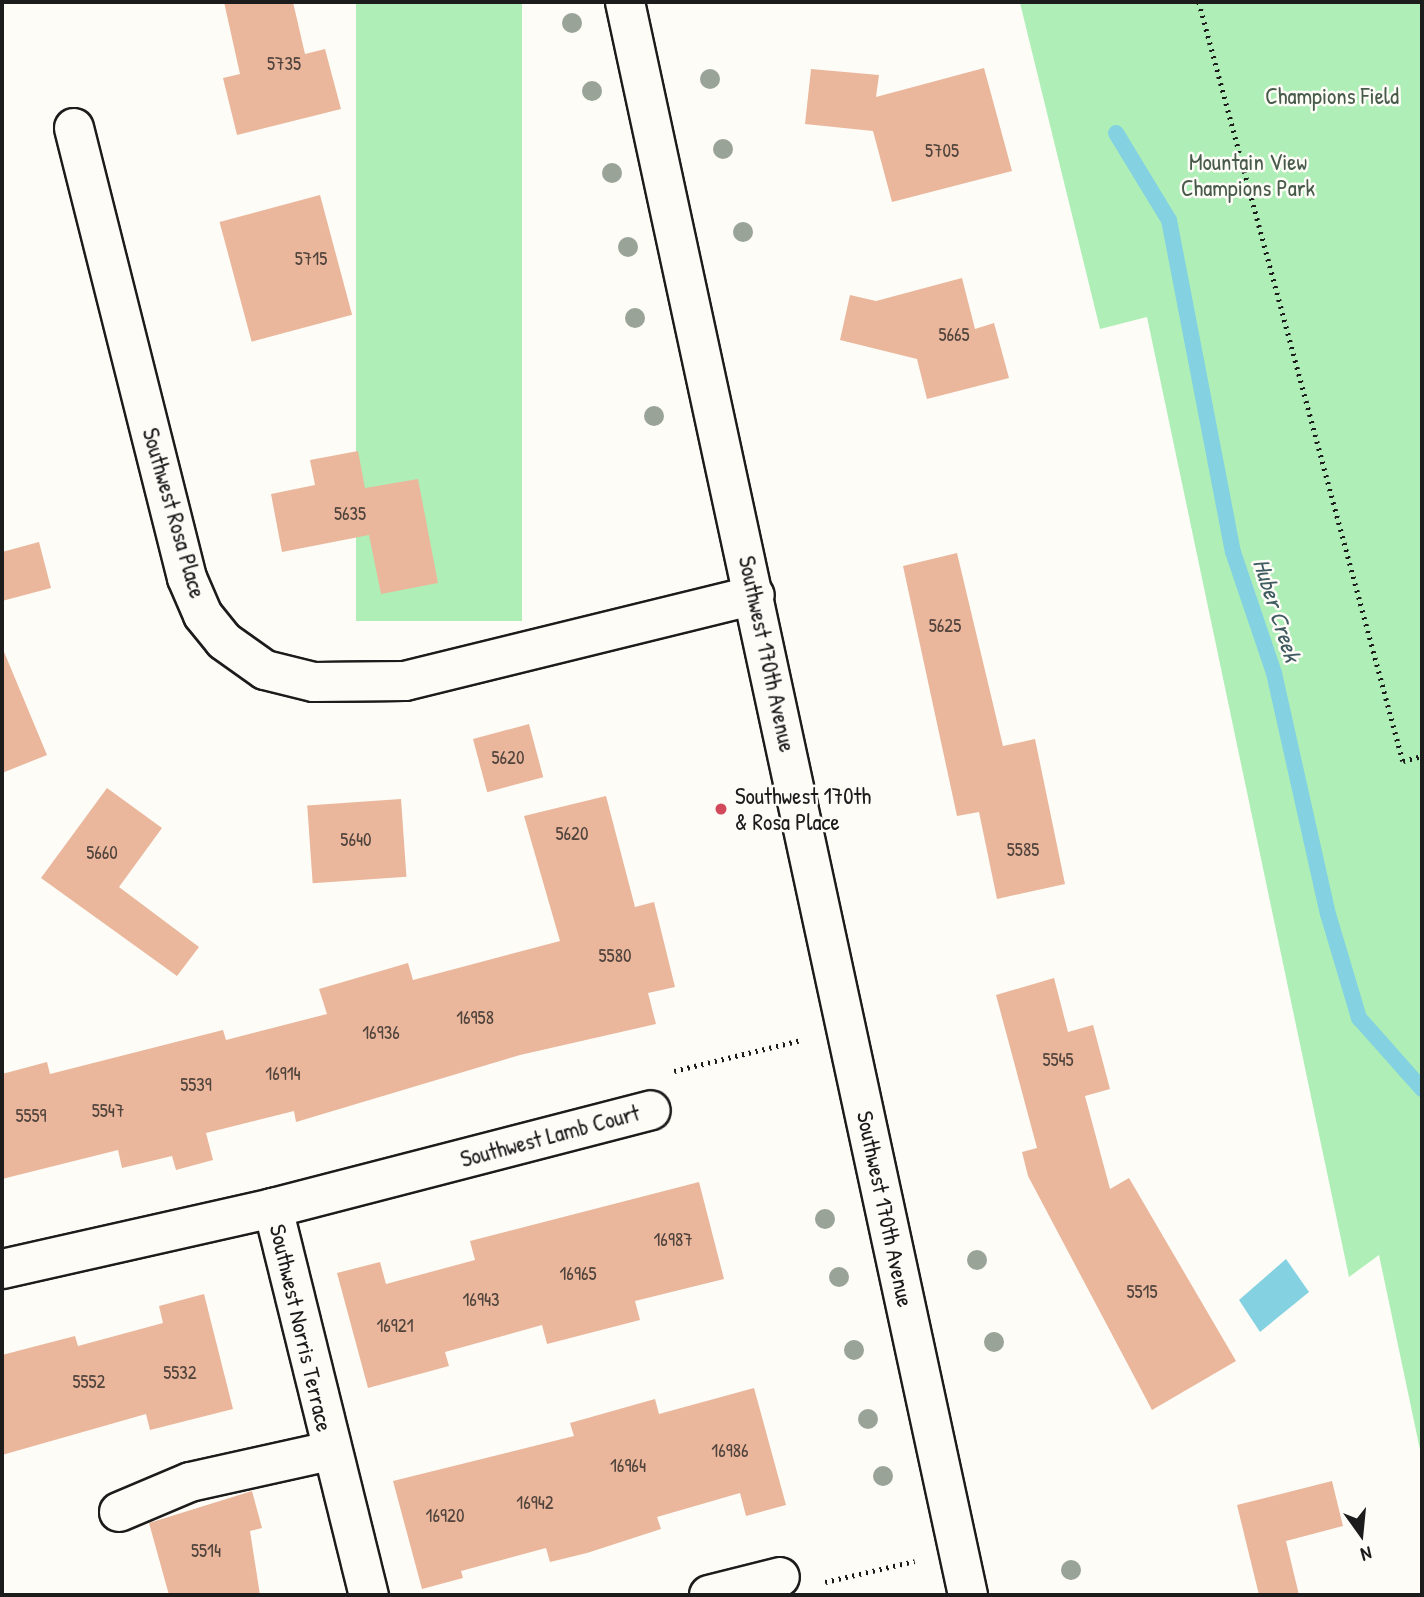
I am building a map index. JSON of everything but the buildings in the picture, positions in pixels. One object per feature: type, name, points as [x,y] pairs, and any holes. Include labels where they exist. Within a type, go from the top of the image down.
[{"type":"street","name":"Southwest 170th Avenue","points":[[625,2],[755,594],[968,1595]]},
{"type":"street","name":"Southwest Rosa Place","points":[[74,128],[187,578],[203,615],[225,641],[265,670],[314,682],[405,681],[755,594]]},
{"type":"street","name":"Southwest Lamb Court","points":[[273,1208],[651,1110]]},
{"type":"street","name":"Southwest Norris Terrace","points":[[2,1269],[273,1208],[330,1451],[369,1595]]},
{"type":"street","points":[[120,1512],[190,1482],[330,1451]]},
{"type":"street","points":[[709,1595],[780,1577]]},
{"type":"path","points":[[1199,2],[1403,761],[1422,756]]},
{"type":"path","name":"Southwest Lamb Court","points":[[651,1110],[675,1071],[846,1028]]},
{"type":"path","points":[[780,1577],[812,1585],[958,1550]]},
{"type":"green space","points":[[356,2],[522,2],[522,621],[356,621]]},
{"type":"green space","name":"Mountain View Champions Park","points":[[1422,2],[1422,1459],[1379,1255],[1349,1277],[1147,317],[1100,329],[1020,3]]},
{"type":"water","points":[[1286,1259],[1309,1292],[1260,1332],[1239,1300]]},
{"type":"waterway","name":"Huber Creek","points":[[1116,133],[1169,220],[1233,552],[1274,673],[1328,914],[1359,1018],[1422,1089]]},
{"type":"place","name":"Southwest 170th & Rosa Place","points":[[721,809]]},
{"type":"park label","name":"Champions Field","points":[[1332,96]]}]
